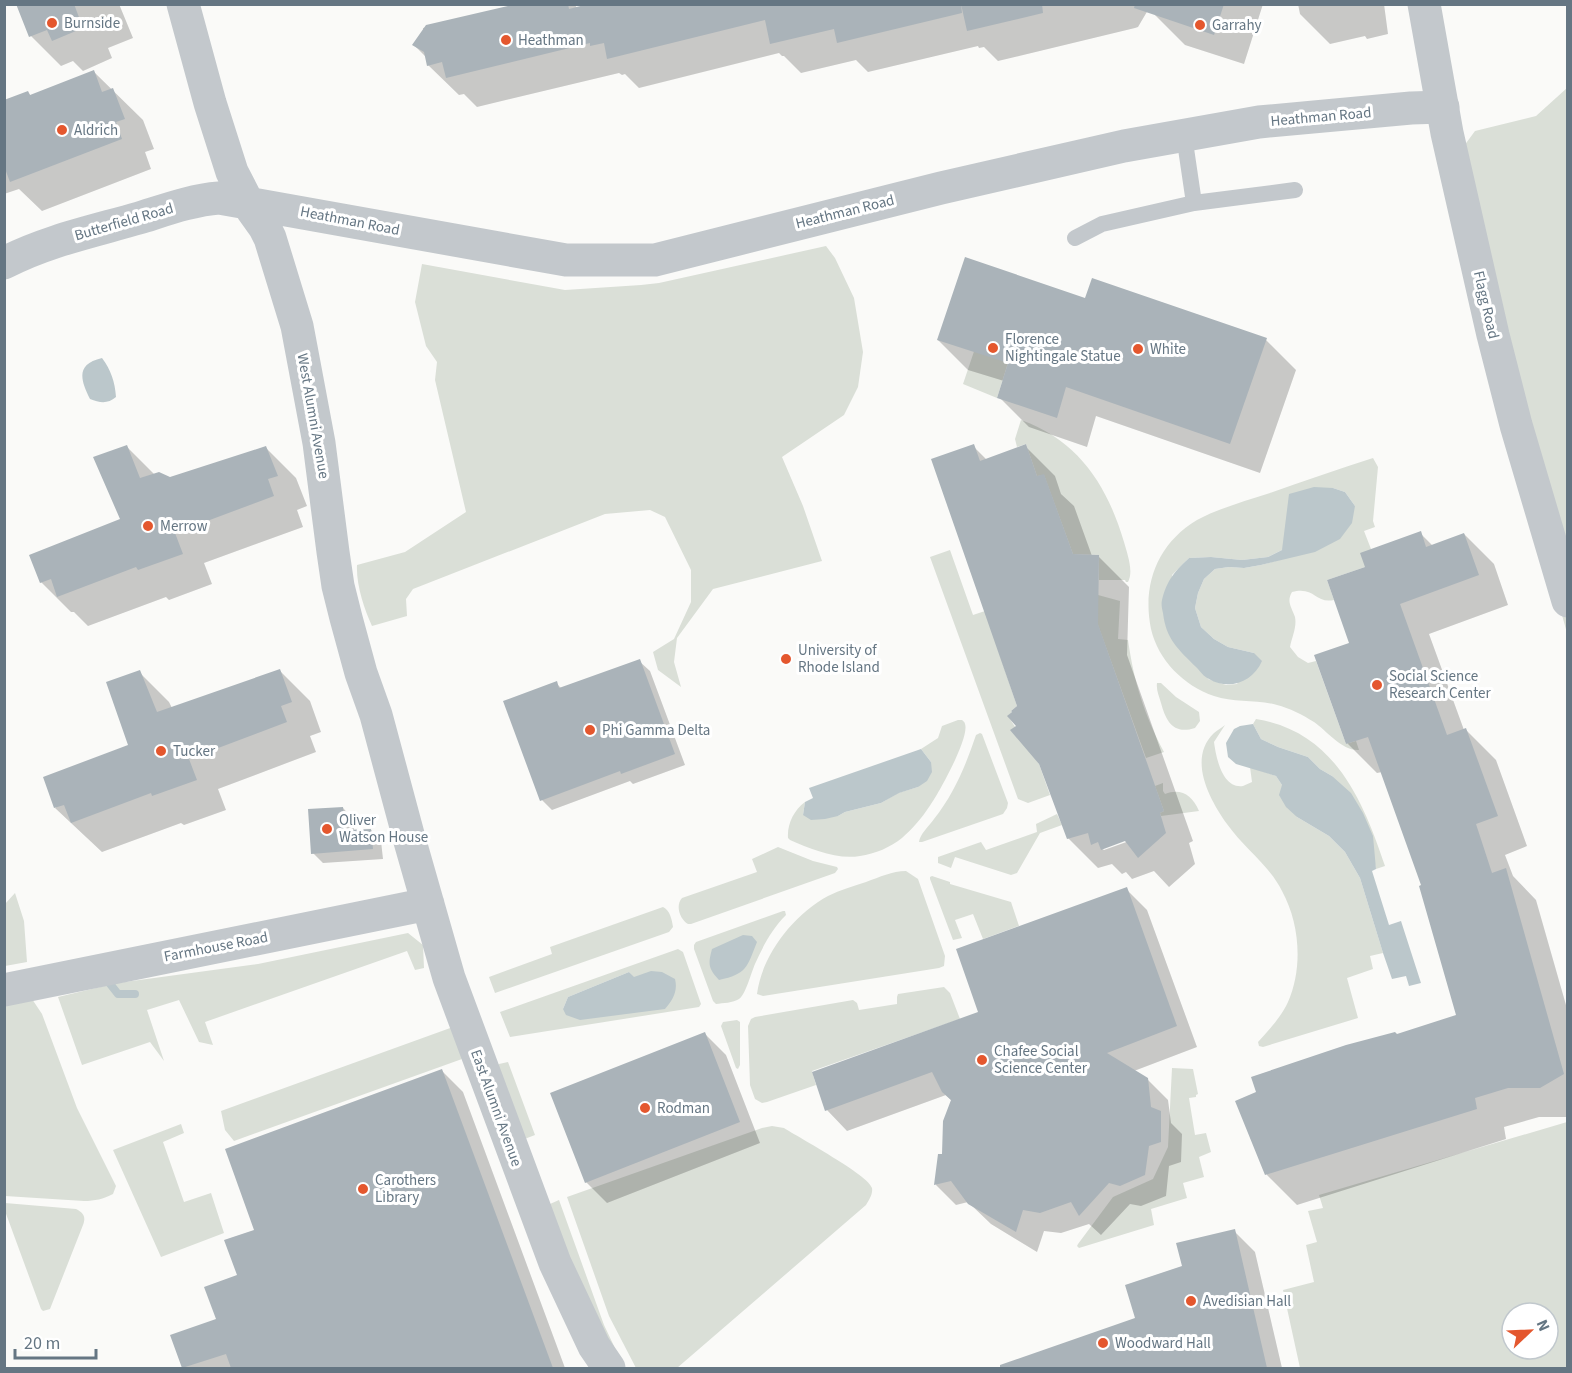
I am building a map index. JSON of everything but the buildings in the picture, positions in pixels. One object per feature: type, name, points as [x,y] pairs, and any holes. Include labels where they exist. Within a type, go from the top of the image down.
[{"type":"street","name":"West Alumni Avenue","points":[[183,4],[225,153],[232,172],[270,238],[297,326],[319,443],[338,586],[361,673],[376,715],[408,838]]},
{"type":"street","name":"Flagg Road","points":[[1424,4],[1447,133],[1493,335],[1516,425],[1568,601]]},
{"type":"street","name":"Heathman Road","points":[[248,202],[566,260],[655,260],[941,188],[1124,146],[1259,122],[1443,107]]},
{"type":"street","name":"Butterfield Road","points":[[4,263],[19,255],[88,231],[194,202],[219,198],[248,202]]},
{"type":"street","name":"East Alumni Avenue","points":[[408,838],[462,1016],[555,1263],[594,1346],[609,1368]]},
{"type":"street","name":"Farmhouse Road","points":[[4,990],[428,904]]},
{"type":"lane","points":[[1184,135],[1194,203]]},
{"type":"lane","points":[[1075,238],[1102,224],[1194,203],[1295,190]]},
{"type":"shaded area","points":[[1567,88],[1567,633],[1504,407],[1447,169],[1475,131],[1536,116]]},
{"type":"shaded area","points":[[826,246],[835,258],[854,298],[863,352],[858,387],[844,415],[782,457],[803,506],[822,561],[713,589],[677,638],[674,662],[681,687],[658,670],[653,652],[674,639],[691,602],[691,570],[665,517],[650,510],[605,514],[413,589],[406,599],[407,616],[372,626],[361,596],[357,565],[405,552],[466,512],[435,380],[437,362],[426,346],[415,302],[422,264],[565,290],[659,283]]},
{"type":"shaded area","points":[[988,310],[1021,321],[997,398],[963,384]]},
{"type":"shaded area","points":[[102,358],[112,376],[116,397],[104,402],[90,399],[82,373],[88,364]]},
{"type":"shaded area","points":[[1021,420],[1059,440],[1075,453],[1099,484],[1109,502],[1124,542],[1130,567],[1128,582],[1099,580],[1099,555],[1073,554],[1044,475],[1037,476],[1026,444],[1017,447],[1015,439]]},
{"type":"shaded area","points":[[1373,458],[1378,467],[1373,521],[1375,527],[1364,531],[1371,549],[1365,567],[1327,580],[1334,600],[1323,600],[1306,591],[1292,592],[1290,599],[1295,617],[1295,628],[1290,647],[1298,657],[1308,663],[1316,661],[1346,744],[1356,741],[1359,750],[1341,744],[1314,722],[1282,706],[1229,700],[1192,686],[1166,661],[1154,640],[1149,613],[1149,597],[1151,582],[1162,553],[1183,530],[1197,520],[1223,508]],"holes":[[[1333,488],[1345,492],[1355,506],[1279,560],[1244,568],[1215,569],[1204,579],[1195,608],[1201,627],[1214,639],[1228,647],[1254,653],[1237,684],[1226,685],[1208,679],[1172,575],[1189,558],[1211,557],[1242,560],[1268,557],[1282,550]]]},
{"type":"shaded area","points":[[1314,487],[1333,488],[1345,492],[1355,506],[1352,523],[1340,539],[1315,552],[1261,565],[1215,569],[1204,579],[1195,608],[1201,627],[1214,639],[1228,647],[1254,653],[1262,661],[1253,674],[1240,682],[1224,684],[1207,678],[1178,649],[1167,630],[1162,603],[1169,581],[1189,558],[1211,557],[1242,560],[1268,557],[1282,550],[1289,494]]},
{"type":"shaded area","points":[[950,550],[973,615],[985,611],[1017,706],[1008,716],[1039,764],[1050,795],[1028,803],[1018,799],[930,557]]},
{"type":"shaded area","points":[[1098,595],[1120,601],[1118,639],[1128,640],[1141,698],[1164,752],[1146,758],[1094,614]]},
{"type":"shaded area","points":[[1157,683],[1161,683],[1176,697],[1199,712],[1200,721],[1195,728],[1181,730],[1168,721],[1157,691]]},
{"type":"shaded area","points":[[1256,719],[1283,726],[1306,738],[1325,753],[1342,772],[1367,817],[1385,866],[1376,869],[1332,776],[1320,769],[1308,757],[1261,739],[1253,724]]},
{"type":"shaded area","points":[[958,720],[964,722],[965,731],[952,766],[926,811],[898,841],[877,852],[851,857],[824,853],[788,838],[792,818],[805,802],[803,815],[838,816],[845,812],[881,803],[898,793],[918,787],[931,762],[921,749],[938,738],[942,726]]},
{"type":"shaded area","points":[[1253,724],[1261,739],[1308,757],[1351,793],[1373,836],[1376,869],[1372,871],[1389,925],[1401,921],[1421,983],[1409,986],[1406,976],[1392,979],[1360,878],[1345,852],[1329,836],[1297,817],[1286,807],[1279,795],[1282,785],[1276,776],[1236,764],[1228,757],[1226,743],[1234,729]]},
{"type":"shaded area","points":[[1225,725],[1214,742],[1216,756],[1225,777],[1236,786],[1244,786],[1252,782],[1250,767],[1276,776],[1297,817],[1329,836],[1345,852],[1360,878],[1383,953],[1370,956],[1373,969],[1347,978],[1358,1018],[1263,1047],[1259,1046],[1258,1042],[1282,1013],[1293,989],[1297,961],[1296,932],[1293,917],[1277,882],[1227,824],[1208,792],[1202,767],[1202,755],[1206,743]]},
{"type":"shaded area","points":[[980,733],[1008,803],[1007,808],[1003,814],[919,842],[953,789],[964,768],[976,735]]},
{"type":"shaded area","points":[[921,749],[931,762],[932,772],[927,781],[918,787],[899,793],[881,803],[845,812],[838,816],[811,820],[803,815],[805,802],[813,798],[809,788]]},
{"type":"shaded area","points":[[1163,783],[1165,794],[1176,792],[1185,794],[1199,811],[1161,816],[1160,813],[1164,811],[1155,786]]},
{"type":"shaded area","points":[[1057,814],[1062,825],[1040,833],[1017,873],[1011,875],[955,857],[951,868],[938,863],[938,857],[981,842],[986,850],[1037,832],[1036,824]]},
{"type":"shaded area","points":[[778,847],[838,869],[835,873],[691,924],[683,919],[679,912],[682,898],[757,872],[752,859]]},
{"type":"shaded area","points":[[906,871],[918,879],[945,956],[944,966],[763,996],[757,994],[765,965],[781,937],[815,904],[837,892],[886,875]]},
{"type":"shaded area","points":[[932,876],[950,882],[950,884],[1011,902],[1019,926],[983,939],[973,914],[955,920],[962,938],[953,940],[930,879]]},
{"type":"shaded area","points":[[15,893],[24,921],[27,962],[5,966],[5,904]]},
{"type":"shaded area","points":[[663,907],[669,913],[672,921],[673,927],[669,932],[495,993],[489,977],[552,954],[550,947]]},
{"type":"shaded area","points":[[783,911],[786,915],[765,944],[742,996],[734,1001],[716,1004],[694,949],[696,942]]},
{"type":"shaded area","points":[[408,933],[423,945],[424,968],[415,970],[407,951],[205,1022],[213,1045],[199,1042],[179,1000],[147,1010],[164,1061],[150,1042],[82,1065],[58,997],[117,983],[258,964]]},
{"type":"shaded area","points":[[743,935],[752,936],[757,942],[748,963],[741,972],[719,980],[710,966],[712,949]]},
{"type":"shaded area","points":[[678,949],[683,952],[701,1004],[699,1007],[510,1037],[500,1012]],"holes":[[[629,972],[633,977],[563,1009],[568,997]]]},
{"type":"shaded area","points":[[651,971],[662,972],[675,979],[674,995],[665,1009],[580,1020],[566,1015],[563,1009],[568,997],[629,972],[634,977]]},
{"type":"shaded area","points":[[944,987],[950,993],[960,1019],[812,1071],[816,1085],[767,1102],[762,1103],[755,1099],[750,1085],[748,1026],[751,1019],[853,1000],[857,1003],[859,1010],[897,1004],[898,994]]},
{"type":"shaded area","points":[[32,999],[42,1014],[77,1108],[116,1186],[113,1194],[106,1197],[84,1201],[5,1196],[4,1006]]},
{"type":"shaded area","points":[[737,1020],[740,1022],[740,1065],[738,1069],[721,1026],[723,1022]]},
{"type":"shaded area","points":[[453,1027],[462,1059],[234,1141],[225,1130],[221,1111]]},
{"type":"shaded area","points":[[508,1062],[535,1135],[522,1140],[496,1067]]},
{"type":"shaded area","points":[[1172,1068],[1193,1069],[1198,1094],[1196,1097],[1189,1098],[1195,1135],[1206,1133],[1211,1152],[1199,1157],[1204,1177],[1183,1183],[1187,1198],[1151,1209],[1154,1225],[1079,1248],[1078,1244],[1113,1197],[1153,1179],[1168,1147]]},
{"type":"shaded area","points":[[1567,1122],[1567,1368],[1300,1368],[1283,1290],[1314,1282],[1306,1245],[1317,1242],[1308,1211],[1323,1208],[1319,1195]]},
{"type":"shaded area","points":[[181,1124],[184,1133],[163,1142],[184,1202],[211,1193],[224,1233],[161,1257],[113,1150]]},
{"type":"shaded area","points":[[772,1126],[784,1128],[868,1182],[872,1188],[866,1205],[677,1368],[636,1368],[609,1316],[567,1197]]},
{"type":"shaded area","points":[[559,1200],[604,1325],[623,1365],[618,1362],[548,1210],[550,1204]]},
{"type":"shaded area","points":[[5,1203],[76,1209],[84,1216],[83,1225],[50,1309],[43,1311],[41,1309],[5,1211]]},
{"type":"waterway","points":[[107,980],[118,994],[135,994]]},
{"type":"place","name":"Burnside","points":[[52,23]]},
{"type":"place","name":"Garrahy","points":[[1200,25]]},
{"type":"place","name":"Heathman","points":[[506,40]]},
{"type":"place","name":"Aldrich","points":[[62,130]]},
{"type":"place","name":"Florence Nightingale Statue","points":[[993,348]]},
{"type":"place","name":"White","points":[[1138,349]]},
{"type":"place","name":"Merrow","points":[[148,526]]},
{"type":"place","name":"University of Rhode Island","points":[[786,659]]},
{"type":"place","name":"Social Science Research Center","points":[[1377,685]]},
{"type":"place","name":"Phi Gamma Delta","points":[[590,730]]},
{"type":"place","name":"Tucker","points":[[161,751]]},
{"type":"place","name":"Oliver Watson House","points":[[327,829]]},
{"type":"place","name":"Chafee Social Science Center","points":[[982,1060]]},
{"type":"place","name":"Rodman","points":[[645,1108]]},
{"type":"place","name":"Carothers Library","points":[[363,1189]]},
{"type":"place","name":"Avedisian Hall","points":[[1191,1301]]},
{"type":"place","name":"Woodward Hall","points":[[1103,1343]]}]
